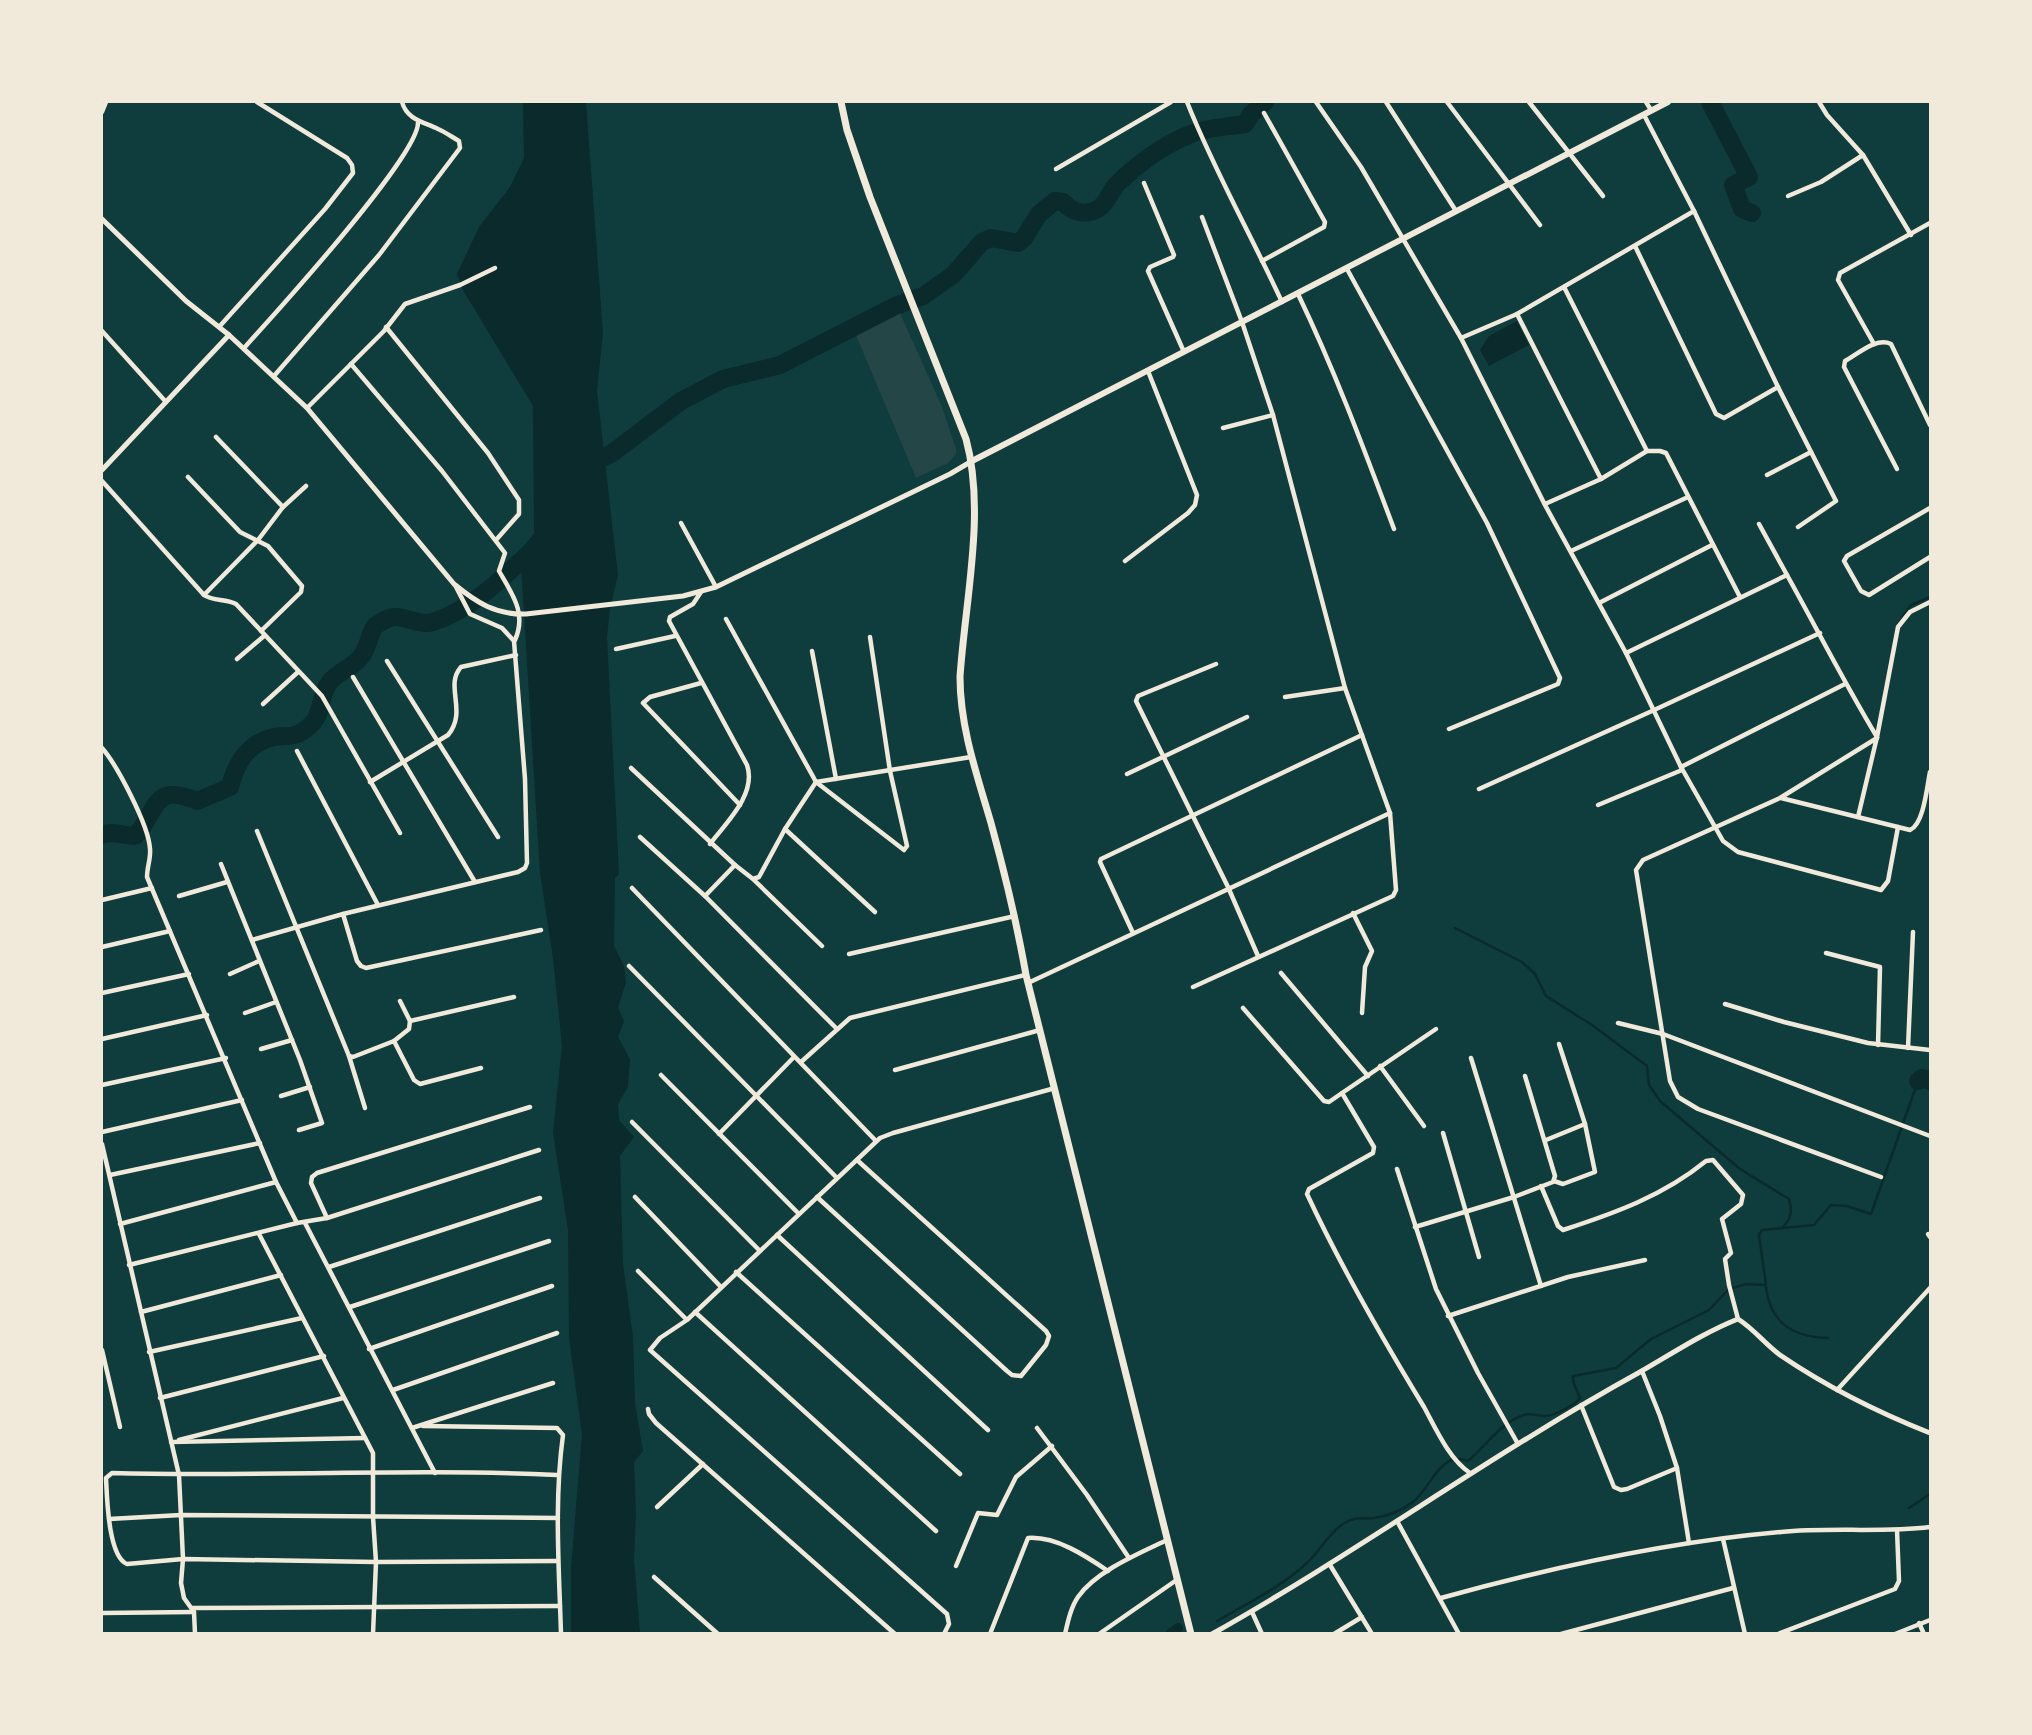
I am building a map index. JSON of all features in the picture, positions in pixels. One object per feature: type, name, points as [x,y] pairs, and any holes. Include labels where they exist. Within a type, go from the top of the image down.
[{"type":"main road","points":[[841,102],[853,150],[966,439],[972,461],[974,485],[971,557],[960,677],[960,695],[971,757],[1016,915],[1027,979],[1191,1633]]},
{"type":"main road","points":[[972,461],[1668,102]]},
{"type":"street","points":[[102,112],[106,102]]},
{"type":"street","points":[[219,327],[325,209],[353,173],[347,158],[257,102]]},
{"type":"street","points":[[274,376],[379,254],[460,148],[459,141],[437,128],[418,122],[404,108],[402,102]]},
{"type":"street","points":[[1056,169],[1171,102]]},
{"type":"street","points":[[1187,102],[1203,142],[1282,302]]},
{"type":"street","points":[[1316,102],[1361,167],[1461,338],[1545,505],[1626,653],[1681,768],[1723,841],[1738,852],[1881,890],[1888,881],[1898,827]]},
{"type":"street","points":[[1385,102],[1457,212]]},
{"type":"street","points":[[1447,102],[1539,225]]},
{"type":"street","points":[[1529,102],[1603,196]]},
{"type":"street","points":[[1646,102],[1647,112],[1694,211],[1836,501],[1798,527]]},
{"type":"street","points":[[1819,102],[1827,115],[1863,155],[1911,235]]},
{"type":"street","points":[[1262,261],[1324,227],[1325,222],[1264,113]]},
{"type":"street","points":[[244,348],[298,288],[397,167],[419,130],[418,122]]},
{"type":"street","points":[[1788,196],[1821,182],[1863,155]]},
{"type":"street","points":[[1144,183],[1174,255],[1150,267],[1148,271],[1184,353]]},
{"type":"street","points":[[1461,338],[1517,314],[1694,211]]},
{"type":"street","points":[[1194,986],[1393,896],[1396,890],[1390,813],[1345,688],[1273,415],[1242,322],[1202,217]]},
{"type":"street","points":[[102,219],[187,301],[244,348],[307,408],[454,584],[469,597],[494,610],[515,614],[701,592],[950,474],[972,461]]},
{"type":"street","points":[[1875,344],[1838,276],[1930,223]]},
{"type":"street","points":[[1635,246],[1716,414],[1724,418],[1779,387]]},
{"type":"street","points":[[307,408],[405,304],[460,285],[495,268]]},
{"type":"street","points":[[1347,269],[1487,523],[1560,678],[1558,684],[1449,729]]},
{"type":"street","points":[[1564,287],[1647,451]]},
{"type":"street","points":[[1298,294],[1349,410],[1394,529]]},
{"type":"street","points":[[1517,314],[1601,479]]},
{"type":"street","points":[[386,327],[488,453],[519,500],[519,514],[496,540]]},
{"type":"street","points":[[102,331],[166,402]]},
{"type":"street","points":[[102,470],[229,335]]},
{"type":"street","points":[[1897,469],[1844,364],[1875,344],[1884,341],[1891,344],[1930,425]]},
{"type":"street","points":[[253,940],[378,905],[518,873],[527,863],[525,779],[514,640],[520,628],[520,617],[518,604],[499,571],[505,553],[442,471],[351,364]]},
{"type":"street","points":[[1125,561],[1188,513],[1195,505],[1197,495],[1149,371]]},
{"type":"street","points":[[1223,428],[1273,415]]},
{"type":"street","points":[[216,437],[283,507]]},
{"type":"street","points":[[1545,505],[1601,479],[1647,451],[1666,453],[1740,597]]},
{"type":"street","points":[[1767,475],[1811,452]]},
{"type":"street","points":[[188,477],[236,528],[272,550],[303,589],[237,659]]},
{"type":"street","points":[[102,481],[204,595],[209,599],[236,604],[322,696],[400,833]]},
{"type":"street","points":[[204,595],[258,540],[283,507],[306,486]]},
{"type":"street","points":[[1571,551],[1688,497]]},
{"type":"street","points":[[1930,508],[1847,556],[1844,561],[1861,591],[1869,594],[1930,557]]},
{"type":"street","points":[[681,523],[716,587]]},
{"type":"street","points":[[1759,524],[1820,632],[1845,684],[1877,737]]},
{"type":"street","points":[[1599,603],[1712,545]]},
{"type":"street","points":[[1626,653],[1787,575]]},
{"type":"street","points":[[454,584],[470,614],[502,628],[514,640]]},
{"type":"street","points":[[701,592],[693,604],[670,617],[669,621],[749,771],[748,788],[740,805],[710,844]]},
{"type":"street","points":[[1858,817],[1877,737],[1898,627],[1910,612],[1930,601]]},
{"type":"street","points":[[726,618],[817,782],[904,850],[907,846],[890,771],[870,637]]},
{"type":"street","points":[[1479,789],[1820,632]]},
{"type":"street","points":[[616,649],[676,636]]},
{"type":"street","points":[[812,650],[836,779]]},
{"type":"street","points":[[370,782],[448,736],[458,718],[454,682],[458,669],[516,655]]},
{"type":"street","points":[[387,662],[498,837]]},
{"type":"street","points":[[1216,664],[1136,698],[1228,887],[1258,957]]},
{"type":"street","points":[[263,704],[298,672]]},
{"type":"street","points":[[353,677],[475,882]]},
{"type":"street","points":[[701,683],[650,697],[643,703],[740,805]]},
{"type":"street","points":[[1598,805],[1681,768],[1845,684]]},
{"type":"street","points":[[1284,697],[1345,688]]},
{"type":"street","points":[[1126,774],[1247,717]]},
{"type":"street","points":[[1133,933],[1100,861],[1362,735]]},
{"type":"street","points":[[1877,737],[1780,798],[1643,860],[1636,870],[1672,1090],[1686,1103],[1881,1177]]},
{"type":"street","points":[[102,748],[148,832],[148,877],[152,888],[208,1015],[276,1182],[297,1223]]},
{"type":"street","points":[[297,751],[378,905]]},
{"type":"street","points":[[753,879],[759,877],[785,829],[817,782],[971,757]]},
{"type":"street","points":[[631,768],[822,946]]},
{"type":"street","points":[[1780,798],[1910,830],[1920,820],[1930,772]]},
{"type":"street","points":[[800,1062],[850,1018],[1027,979],[1133,933],[1390,813]]},
{"type":"street","points":[[785,829],[875,912]]},
{"type":"street","points":[[257,831],[349,1056],[365,1108]]},
{"type":"street","points":[[640,837],[705,896],[836,1028]]},
{"type":"street","points":[[221,864],[292,1040],[322,1123],[299,1130]]},
{"type":"street","points":[[705,896],[735,865]]},
{"type":"street","points":[[179,896],[227,882]]},
{"type":"street","points":[[102,900],[152,888]]},
{"type":"street","points":[[632,888],[876,1141]]},
{"type":"street","points":[[1353,913],[1372,951],[1365,967],[1362,1013]]},
{"type":"street","points":[[343,914],[357,961],[360,966],[366,968],[541,930]]},
{"type":"street","points":[[849,954],[1016,915]]},
{"type":"street","points":[[102,947],[170,931]]},
{"type":"street","points":[[1908,1048],[1913,932]]},
{"type":"street","points":[[1826,953],[1880,967],[1878,1045]]},
{"type":"street","points":[[230,974],[259,961]]},
{"type":"street","points":[[629,966],[836,1178]]},
{"type":"street","points":[[1281,973],[1368,1076]]},
{"type":"street","points":[[102,993],[188,974]]},
{"type":"street","points":[[410,1021],[514,997]]},
{"type":"street","points":[[349,1056],[353,1057],[394,1041],[410,1030],[410,1021],[400,1001]]},
{"type":"street","points":[[245,1013],[276,1002]]},
{"type":"street","points":[[1725,1004],[1784,1022],[1878,1045],[1930,1051]]},
{"type":"street","points":[[1243,1008],[1324,1101],[1329,1102],[1436,1028]]},
{"type":"street","points":[[102,1039],[208,1015]]},
{"type":"street","points":[[1618,1023],[1663,1034],[1930,1136]]},
{"type":"street","points":[[895,1070],[1040,1029]]},
{"type":"street","points":[[261,1049],[292,1040]]},
{"type":"street","points":[[394,1041],[414,1080],[420,1084],[481,1068]]},
{"type":"street","points":[[1415,1227],[1514,1197],[1554,1181],[1563,1184],[1595,1172],[1585,1124],[1559,1044]]},
{"type":"street","points":[[719,1134],[795,1056]]},
{"type":"street","points":[[102,1085],[226,1058]]},
{"type":"street","points":[[1471,1058],[1541,1286]]},
{"type":"street","points":[[1380,1066],[1424,1126]]},
{"type":"street","points":[[661,1075],[799,1214]]},
{"type":"street","points":[[1525,1076],[1546,1140],[1554,1181]]},
{"type":"street","points":[[281,1096],[310,1087]]},
{"type":"street","points":[[944,1633],[949,1624],[947,1614],[650,1349],[660,1338],[687,1320],[876,1141],[893,1133],[1056,1088]]},
{"type":"street","points":[[1342,1093],[1375,1150],[1309,1189],[1307,1194],[1323,1230],[1399,1367],[1452,1453],[1470,1473]]},
{"type":"street","points":[[102,1132],[243,1100]]},
{"type":"street","points":[[327,1218],[311,1183],[312,1177],[317,1173],[530,1107]]},
{"type":"street","points":[[632,1122],[759,1250]]},
{"type":"street","points":[[1546,1140],[1585,1124]]},
{"type":"street","points":[[1443,1133],[1479,1258]]},
{"type":"street","points":[[110,1175],[260,1143]]},
{"type":"street","points":[[102,1144],[179,1475],[183,1559],[181,1583],[184,1598],[193,1610],[195,1633]]},
{"type":"street","points":[[129,1265],[327,1218],[539,1150]]},
{"type":"street","points":[[817,1197],[1007,1371],[1021,1376],[1046,1345],[1049,1336],[1046,1331],[856,1159]]},
{"type":"street","points":[[1541,1186],[1558,1226],[1563,1230],[1639,1203],[1713,1160],[1743,1195],[1741,1204],[1722,1219],[1731,1253],[1725,1259],[1738,1319],[1777,1353],[1836,1391],[1930,1433]]},
{"type":"street","points":[[1398,1169],[1426,1264],[1448,1317],[1518,1444]]},
{"type":"street","points":[[120,1224],[276,1182]]},
{"type":"street","points":[[635,1197],[721,1287]]},
{"type":"street","points":[[329,1268],[540,1198]]},
{"type":"street","points":[[305,1223],[435,1473]]},
{"type":"street","points":[[259,1234],[373,1453],[376,1562],[373,1633]]},
{"type":"street","points":[[777,1234],[988,1430]]},
{"type":"street","points":[[350,1307],[549,1241]]},
{"type":"street","points":[[1448,1317],[1568,1277],[1645,1260]]},
{"type":"street","points":[[638,1271],[687,1320]]},
{"type":"street","points":[[736,1272],[960,1475]]},
{"type":"street","points":[[141,1312],[281,1275]]},
{"type":"street","points":[[369,1349],[552,1286]]},
{"type":"street","points":[[1836,1391],[1930,1288]]},
{"type":"street","points":[[695,1312],[936,1531]]},
{"type":"street","points":[[149,1352],[303,1318]]},
{"type":"street","points":[[1212,1633],[1330,1565],[1470,1473],[1581,1405],[1703,1334],[1738,1319]]},
{"type":"street","points":[[393,1390],[556,1333]]},
{"type":"street","points":[[102,1352],[120,1427]]},
{"type":"street","points":[[160,1398],[324,1356]]},
{"type":"street","points":[[1642,1371],[1677,1468],[1689,1543]]},
{"type":"street","points":[[412,1428],[553,1383]]},
{"type":"street","points":[[172,1442],[343,1398]]},
{"type":"street","points":[[1581,1405],[1614,1487],[1618,1490],[1627,1489],[1677,1468]]},
{"type":"street","points":[[648,1409],[649,1415],[656,1423],[895,1633]]},
{"type":"street","points":[[423,1426],[557,1428],[563,1435],[557,1475],[557,1561],[561,1633]]},
{"type":"street","points":[[1037,1428],[1129,1559]]},
{"type":"street","points":[[172,1442],[365,1438]]},
{"type":"street","points":[[956,1566],[978,1513],[997,1515],[1016,1477],[1052,1446]]},
{"type":"street","points":[[657,1507],[703,1464]]},
{"type":"street","points":[[557,1475],[373,1471],[179,1475],[112,1473],[106,1478],[109,1519],[117,1556],[127,1564],[183,1559],[557,1561]]},
{"type":"street","points":[[109,1519],[181,1515],[558,1518]]},
{"type":"street","points":[[1397,1521],[1459,1633]]},
{"type":"street","points":[[1441,1598],[1619,1554],[1689,1543],[1807,1530],[1897,1530],[1930,1527]]},
{"type":"street","points":[[1778,1633],[1895,1589],[1899,1581],[1897,1530]]},
{"type":"street","points":[[990,1633],[1028,1538],[1038,1538],[1085,1555],[1108,1571]]},
{"type":"street","points":[[1065,1633],[1079,1595],[1108,1571],[1167,1539]]},
{"type":"street","points":[[1723,1539],[1745,1633]]},
{"type":"street","points":[[1330,1565],[1372,1633]]},
{"type":"street","points":[[654,1577],[718,1633]]},
{"type":"street","points":[[1099,1633],[1178,1579]]},
{"type":"street","points":[[1561,1633],[1733,1588]]},
{"type":"street","points":[[102,1613],[373,1606],[560,1606]]},
{"type":"street","points":[[1252,1612],[1262,1633]]},
{"type":"street","points":[[1334,1633],[1362,1617]]},
{"type":"street","points":[[1895,1633],[1930,1619]]},
{"type":"street","points":[[1919,1623],[1924,1633]]},
{"type":"shaded area","points":[[523,102],[586,102],[603,333],[597,391],[618,575],[607,637],[619,874],[615,878],[614,946],[624,966],[626,982],[618,1008],[624,1021],[618,1037],[630,1059],[628,1087],[618,1104],[619,1120],[634,1137],[620,1156],[623,1264],[633,1337],[635,1403],[643,1451],[634,1462],[634,1559],[640,1633],[571,1633],[571,1568],[582,1434],[569,1338],[568,1230],[553,1133],[562,1046],[553,958],[540,873],[520,550],[534,534],[533,406],[463,290],[457,274],[479,227],[510,187],[524,158]]},
{"type":"shaded area","points":[[900,313],[942,407],[956,449],[956,454],[948,463],[916,478],[856,335]]},
{"type":"shaded area","points":[[1517,321],[1529,345],[1489,366],[1480,350],[1489,336]]},
{"type":"waterway","points":[[585,465],[611,454],[681,401],[723,379],[780,365],[895,306],[923,296],[953,275],[982,242],[991,238],[1018,243],[1039,214],[1055,201],[1063,202],[1079,212],[1098,209],[1118,183],[1162,149],[1197,132],[1245,124],[1251,114],[1265,102]]},
{"type":"waterway","points":[[1710,102],[1749,177],[1733,185],[1742,209],[1752,213]]},
{"type":"waterway","points":[[102,835],[114,833],[135,836],[163,797],[182,796],[197,801],[230,787],[236,769],[250,749],[274,737],[297,735],[314,721],[329,683],[362,655],[375,626],[392,617],[428,623],[448,616],[489,589],[538,545]]},
{"type":"waterway","points":[[1898,624],[1911,605],[1930,597]]},
{"type":"waterway","points":[[1455,928],[1522,962],[1535,974],[1546,996],[1592,1025],[1647,1066],[1649,1085],[1660,1101],[1740,1169],[1789,1199],[1790,1214],[1783,1227]]},
{"type":"waterway","points":[[1918,1081],[1922,1078],[1930,1081]]},
{"type":"waterway","points":[[1217,1621],[1297,1572],[1347,1521],[1384,1516],[1408,1505],[1418,1497],[1444,1464],[1458,1459],[1468,1461],[1516,1418],[1527,1414],[1550,1415],[1574,1404],[1580,1398],[1573,1376],[1616,1368],[1651,1339],[1709,1310],[1729,1289],[1746,1284],[1766,1285],[1759,1235],[1762,1230],[1814,1225],[1831,1205],[1847,1206],[1871,1214],[1918,1081]]},
{"type":"waterway","points":[[1766,1287],[1772,1310],[1785,1326],[1804,1335],[1828,1338]]},
{"type":"waterway","points":[[1909,1508],[1930,1494]]},
{"type":"waterway","points":[[1170,1634],[1178,1628]]}]
